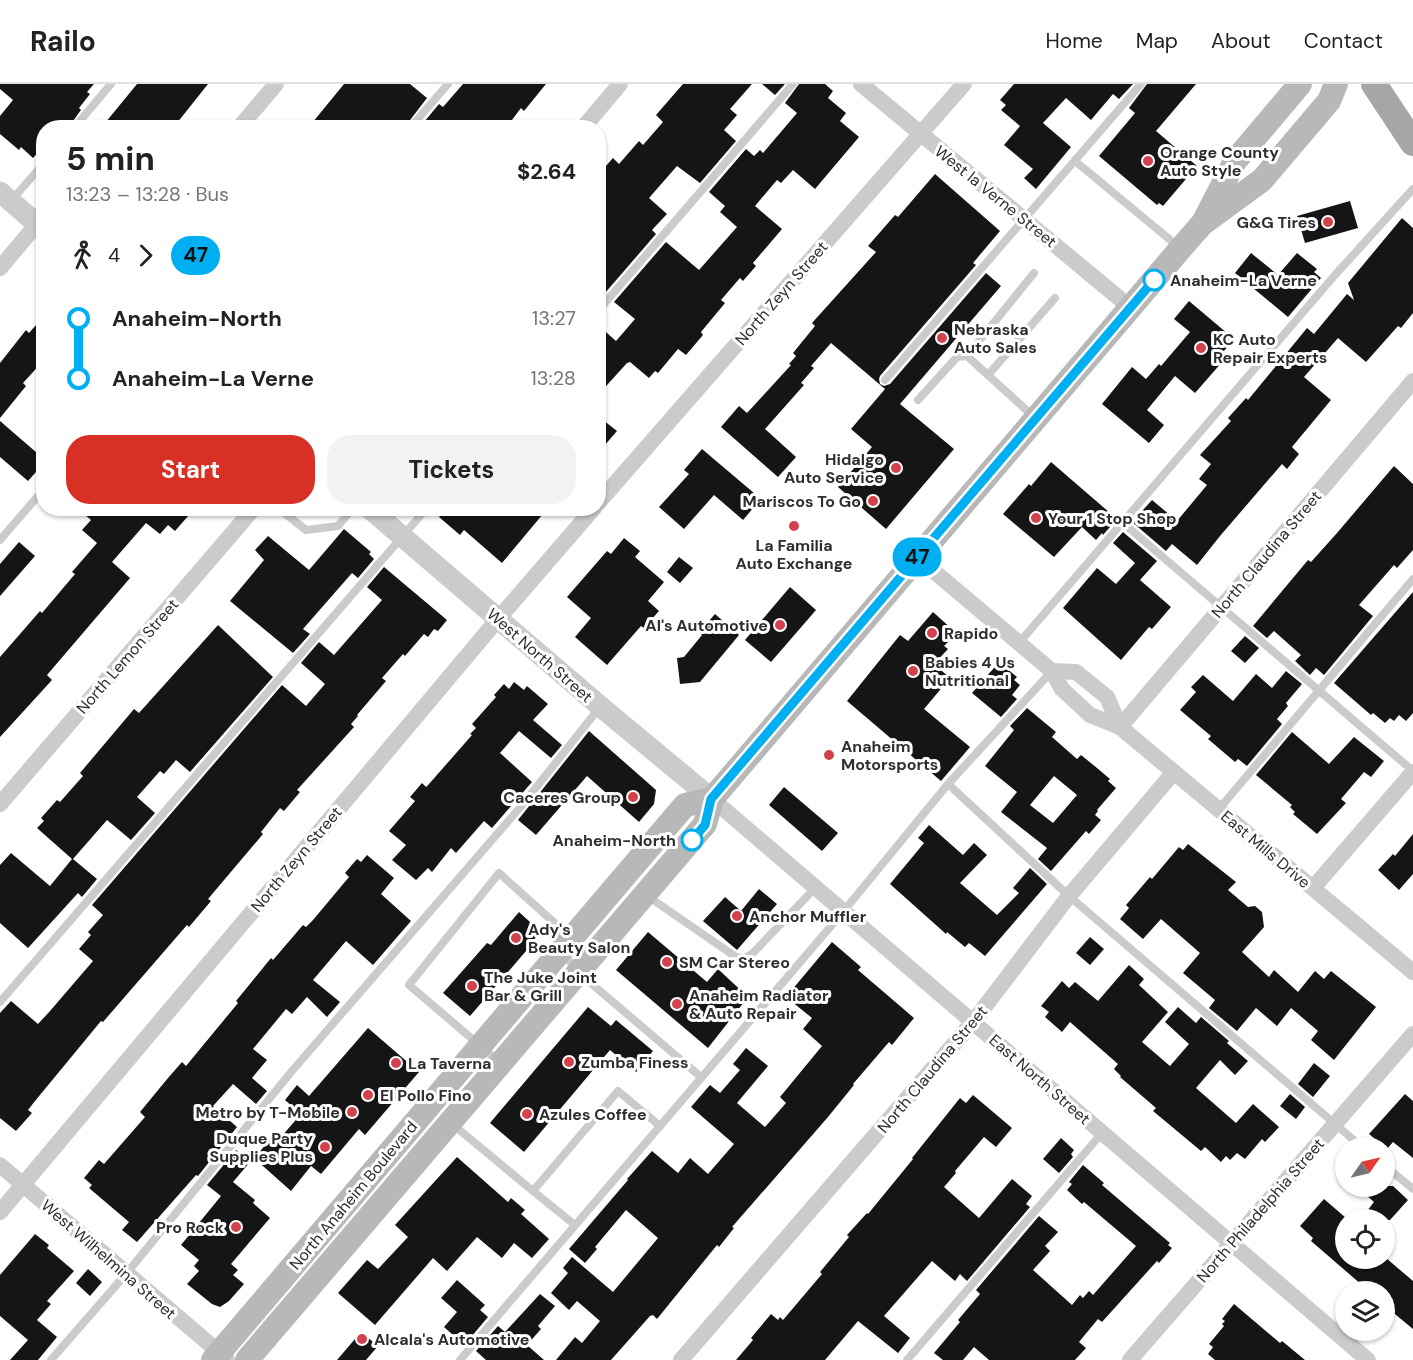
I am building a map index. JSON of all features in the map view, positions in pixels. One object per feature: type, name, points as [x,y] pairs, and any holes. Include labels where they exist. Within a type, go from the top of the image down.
[{"type":"main road","name":"North Anaheim Boulevard","points":[[1202,224],[1235,161],[1300,84]]},
{"type":"main road","name":"North Anaheim Boulevard","points":[[220,1358],[440,1114],[501,1063],[705,825],[711,799],[917,557],[1202,224],[1262,180],[1329,101],[1336,84]]},
{"type":"main road","points":[[1374,84],[1402,119],[1413,143]]},
{"type":"main road","name":"North Anaheim Boulevard","points":[[247,1360],[440,1114],[480,1046],[685,805],[711,799]]},
{"type":"street","points":[[246,120],[276,84]]},
{"type":"street","points":[[590,120],[620,84]]},
{"type":"street","name":"West la Verne Street","points":[[861,84],[1131,308]]},
{"type":"street","name":"North Zeyn Street","points":[[606,494],[964,84]]},
{"type":"street","points":[[5,197],[36,224]]},
{"type":"street","points":[[0,268],[36,231]]},
{"type":"street","name":"North Claudina Street","points":[[1120,727],[1413,381]]},
{"type":"street","name":"North Lemon Street","points":[[0,804],[247,516]]},
{"type":"street","name":"West North Street","points":[[378,516],[711,799]]},
{"type":"street","name":"North Zeyn Street","points":[[0,1212],[587,516]]},
{"type":"street","name":"East Mills Drive","points":[[917,557],[1052,671],[1062,689],[1090,715],[1120,727],[1413,970]]},
{"type":"street","name":"East Mills Drive","points":[[1052,671],[1076,672],[1107,697],[1120,727]]},
{"type":"street","points":[[1313,888],[1413,771]]},
{"type":"street","name":"North Claudina Street","points":[[681,1360],[974,1022],[1069,896],[1173,772]]},
{"type":"street","name":"East North Street","points":[[711,799],[974,1022],[1362,1358]]},
{"type":"street","name":"North Philadelphia Street","points":[[1130,1360],[1413,1034]]},
{"type":"street","name":"West Wilhelmina Street","points":[[0,1165],[220,1358]]},
{"type":"lane","points":[[81,120],[111,84]]},
{"type":"lane","points":[[417,120],[448,84]]},
{"type":"lane","points":[[606,302],[793,84]]},
{"type":"lane","points":[[885,380],[1142,84]]},
{"type":"lane","points":[[1075,161],[1181,248]]},
{"type":"lane","points":[[5,197],[36,170]]},
{"type":"lane","points":[[1019,643],[1335,275],[1413,189]]},
{"type":"lane","points":[[918,400],[957,357],[967,356],[1034,273]]},
{"type":"lane","points":[[988,375],[1054,298]]},
{"type":"lane","points":[[967,356],[1036,418]]},
{"type":"lane","points":[[0,540],[36,498]]},
{"type":"lane","points":[[288,516],[306,530],[338,526],[346,516]]},
{"type":"lane","points":[[0,1002],[420,516]]},
{"type":"lane","points":[[1123,523],[1413,771]]},
{"type":"lane","points":[[1218,809],[1413,579]]},
{"type":"lane","points":[[465,1358],[575,1225],[843,912],[948,784],[1052,671]]},
{"type":"lane","points":[[51,1360],[126,1274],[292,1071],[523,804],[601,707]]},
{"type":"lane","points":[[948,784],[1069,896],[1350,1137]]},
{"type":"lane","points":[[501,1063],[409,986],[499,873],[558,926],[562,952],[579,973],[701,1077]]},
{"type":"lane","points":[[646,895],[736,957],[744,958],[752,954],[815,888]]},
{"type":"lane","points":[[533,1191],[618,1091],[660,1126]]},
{"type":"lane","points":[[440,1114],[575,1225]]},
{"type":"lane","points":[[907,1360],[1102,1133]]},
{"type":"lane","points":[[1395,1174],[1413,1189]]},
{"type":"building","points":[[0,84],[94,84],[87,92],[90,94],[79,108],[81,110],[74,120],[36,120],[36,155],[33,158],[21,147],[19,150],[0,134],[0,116],[13,100],[0,89]]},
{"type":"building","points":[[137,84],[208,84],[179,120],[108,120]]},
{"type":"building","points":[[344,84],[410,84],[427,98],[410,120],[315,120]]},
{"type":"building","points":[[463,84],[546,84],[524,111],[521,108],[512,120],[426,120],[439,104],[443,107]]},
{"type":"building","points":[[683,84],[752,84],[730,109],[737,115],[724,130],[736,141],[700,183],[677,166],[649,198],[667,214],[652,230],[656,234],[606,292],[606,166],[613,158],[619,164],[639,141],[643,145],[663,122],[656,115]]},
{"type":"building","points":[[762,84],[785,84],[775,95]]},
{"type":"building","points":[[799,84],[825,84],[833,91],[828,98],[846,113],[840,121],[859,137],[815,189],[793,170],[781,183],[777,180],[755,206],[782,229],[753,263],[756,266],[743,281],[740,278],[721,300],[725,303],[701,332],[703,335],[686,355],[678,349],[658,373],[655,371],[649,378],[630,362],[627,363],[606,386],[606,332],[616,341],[635,319],[614,302],[666,242],[699,270],[737,227],[720,212],[725,206],[709,192],[746,149],[754,156],[760,150],[763,153],[797,113],[785,103]]},
{"type":"building","points":[[1014,84],[1133,84],[1119,99],[1113,94],[1091,120],[1066,98],[1043,123],[1071,147],[1036,189],[1024,178],[1033,169],[1004,145],[1020,126],[1001,110],[1006,105],[1000,100]]},
{"type":"building","name":"Orange County Auto Style","points":[[1147,84],[1196,84],[1156,131],[1197,166],[1163,206],[1159,203],[1157,205],[1099,156],[1135,113],[1129,108]]},
{"type":"building","points":[[935,174],[1000,231],[973,263],[976,265],[880,376],[880,384],[884,386],[890,384],[986,273],[1001,286],[900,404],[954,449],[886,529],[838,487],[872,447],[851,429],[885,389],[831,343],[811,366],[814,368],[801,383],[804,385],[765,429],[796,457],[778,477],[721,427],[739,406],[747,413],[791,365],[789,364],[796,356],[793,353],[815,326],[812,323],[876,252],[868,246],[895,215],[898,217]]},
{"type":"building","name":"G&G Tires","points":[[1350,201],[1358,228],[1305,243],[1297,216]]},
{"type":"building","points":[[1402,218],[1413,228],[1413,313],[1401,328],[1398,326],[1366,362],[1338,338],[1304,377],[1331,400],[1292,447],[1299,454],[1287,469],[1282,464],[1197,565],[1172,544],[1166,551],[1132,522],[1152,500],[1177,521],[1207,485],[1199,479],[1211,464],[1200,455],[1231,421],[1228,418],[1246,398],[1248,400],[1307,328],[1314,334],[1347,294],[1354,300],[1348,283]]},
{"type":"building","points":[[1251,253],[1278,275],[1297,253],[1317,269],[1314,272],[1321,278],[1288,317],[1235,273]]},
{"type":"building","points":[[1189,301],[1234,339],[1219,357],[1223,361],[1195,393],[1175,376],[1147,410],[1164,425],[1149,443],[1102,404],[1132,367],[1146,379],[1159,364],[1161,366],[1190,332],[1174,319]]},
{"type":"building","points":[[36,325],[36,369],[23,383],[26,386],[0,418],[0,363],[26,330],[29,333]]},
{"type":"building","points":[[0,421],[36,452],[36,472],[28,481],[0,457]]},
{"type":"building","points":[[606,422],[617,431],[606,444]]},
{"type":"building","points":[[702,449],[761,499],[743,520],[714,495],[684,529],[659,507],[689,474],[684,470]]},
{"type":"building","points":[[1051,462],[1117,519],[1096,540],[1082,527],[1054,557],[1003,514]]},
{"type":"building","points":[[1394,466],[1413,484],[1413,550],[1397,568],[1394,565],[1359,605],[1373,616],[1324,675],[1316,668],[1310,675],[1295,661],[1301,655],[1274,631],[1267,638],[1253,626],[1308,560],[1311,562]]},
{"type":"building","points":[[86,516],[188,516],[175,531],[168,525],[160,534],[146,523],[112,562],[130,578],[47,675],[52,680],[0,737],[0,657],[40,611],[42,613],[75,574],[72,572],[97,543],[82,530],[91,520]]},
{"type":"building","points":[[541,516],[502,563],[464,530],[460,535],[439,517]]},
{"type":"building","points":[[344,529],[371,552],[369,554],[374,559],[358,578],[352,573],[303,629],[310,634],[293,653],[230,601],[264,560],[255,550],[268,536],[309,570]]},
{"type":"building","points":[[1123,532],[1157,561],[1140,580],[1171,607],[1152,629],[1149,627],[1121,660],[1063,608],[1097,568],[1116,584],[1135,563],[1113,543]]},
{"type":"building","points":[[624,538],[640,551],[635,557],[664,582],[648,601],[659,611],[644,628],[641,626],[607,665],[575,637],[591,618],[567,597],[607,551],[611,554]]},
{"type":"building","points":[[19,542],[35,556],[0,596],[0,564]]},
{"type":"building","points":[[679,557],[693,568],[680,583],[667,572]]},
{"type":"building","points":[[384,567],[447,620],[438,631],[434,629],[428,637],[424,634],[382,678],[386,681],[357,715],[351,724],[354,727],[297,790],[300,792],[284,811],[280,808],[261,832],[263,834],[208,899],[211,901],[189,927],[187,925],[103,1022],[101,1021],[28,1110],[32,1113],[16,1131],[0,1118],[0,1013],[11,1001],[38,1024],[50,1011],[93,961],[79,949],[91,935],[88,932],[103,915],[92,905],[282,685],[306,706],[325,684],[301,663],[319,642],[334,655],[382,600],[367,587]]},
{"type":"building","name":"Al's Automotive","points":[[790,587],[816,610],[771,662],[745,640]]},
{"type":"building","points":[[1413,592],[1413,713],[1406,721],[1399,715],[1394,721],[1390,718],[1385,723],[1373,713],[1371,715],[1334,683]]},
{"type":"building","points":[[933,612],[953,630],[947,637],[950,640],[944,646],[948,649],[934,664],[950,678],[924,709],[970,747],[941,781],[847,701],[900,635],[908,641]]},
{"type":"building","points":[[715,614],[739,635],[700,682],[680,684],[677,658],[684,657],[702,635],[699,632]]},
{"type":"building","points":[[218,625],[273,677],[190,772],[176,760],[164,774],[160,771],[137,797],[155,813],[131,840],[107,820],[73,859],[97,879],[82,897],[78,893],[28,948],[0,923],[0,865],[11,853],[50,886],[72,859],[37,828],[44,821],[41,818],[57,800],[60,802],[83,776],[80,773],[134,709],[139,713]]},
{"type":"building","points":[[1245,636],[1259,648],[1245,663],[1231,651]]},
{"type":"building","points":[[999,662],[1017,677],[1014,680],[1020,685],[1012,695],[1017,699],[1001,717],[972,693]]},
{"type":"building","points":[[1286,671],[1302,684],[1286,703],[1288,706],[1277,719],[1282,724],[1247,766],[1238,759],[1235,762],[1208,739],[1211,736],[1180,710],[1196,692],[1191,687],[1203,675],[1233,701],[1256,674],[1272,688]]},
{"type":"building","points":[[514,682],[524,690],[527,686],[548,704],[533,720],[562,745],[551,758],[519,731],[500,753],[532,782],[492,828],[484,821],[456,853],[451,848],[432,872],[428,868],[416,880],[392,860],[406,845],[389,831],[415,801],[410,797],[422,783],[426,787],[472,735],[470,734],[476,728],[472,724],[496,697],[494,695],[504,684],[509,689]]},
{"type":"building","points":[[1027,708],[1056,732],[1052,737],[1077,759],[1081,755],[1110,779],[1108,781],[1116,788],[1097,810],[1095,815],[1101,820],[1089,834],[1086,831],[1051,871],[1038,859],[1047,848],[1001,812],[1017,792],[985,766],[1014,730],[1010,726]],"holes":[[[1054,776],[1077,795],[1053,823],[1030,805]]]},
{"type":"building","points":[[589,731],[656,790],[654,804],[639,822],[587,776],[536,835],[518,820]]},
{"type":"building","points":[[1292,732],[1329,764],[1354,737],[1384,761],[1371,777],[1364,772],[1341,799],[1346,803],[1317,834],[1293,814],[1295,812],[1290,807],[1292,805],[1256,775]]},
{"type":"building","points":[[784,787],[838,833],[822,851],[769,805]]},
{"type":"building","points":[[929,825],[963,855],[974,843],[987,855],[960,883],[997,915],[1019,893],[1013,888],[1030,868],[1047,884],[985,956],[969,943],[965,947],[947,932],[946,934],[890,884],[924,843],[918,838]]},
{"type":"building","points":[[1413,834],[1413,874],[1399,890],[1378,870],[1393,854],[1395,856]]},
{"type":"building","points":[[1188,844],[1236,882],[1228,890],[1248,907],[1255,906],[1262,912],[1264,927],[1242,952],[1269,977],[1274,970],[1298,992],[1315,971],[1324,979],[1331,971],[1376,1007],[1334,1060],[1311,1040],[1318,1031],[1291,1008],[1277,1026],[1256,1008],[1237,1031],[1209,1008],[1215,1000],[1183,973],[1200,953],[1161,919],[1143,939],[1120,919],[1129,908],[1126,905],[1150,877],[1152,879],[1179,847],[1183,850]]},
{"type":"building","points":[[367,855],[394,878],[381,894],[411,921],[373,965],[346,941],[313,980],[340,1002],[327,1017],[307,997],[292,1014],[286,1009],[253,1049],[267,1060],[252,1078],[267,1091],[256,1104],[233,1084],[213,1106],[237,1127],[198,1176],[196,1175],[137,1242],[122,1230],[129,1222],[89,1188],[92,1185],[84,1178],[99,1160],[104,1164],[145,1117],[140,1112],[168,1078],[182,1062],[186,1066],[238,1003],[236,1001],[271,958],[273,960],[303,925],[306,927],[313,920],[349,877],[345,873],[357,859],[361,862]]},
{"type":"building","name":"Anchor Muffler","points":[[759,889],[777,904],[737,950],[703,921],[725,897],[741,911]]},
{"type":"building","name":"The Juke Joint Bar & Grill","points":[[519,912],[541,932],[530,944],[530,951],[526,951],[470,1016],[443,993],[487,943],[491,945]]},
{"type":"building","points":[[648,932],[707,982],[718,969],[748,997],[708,1048],[616,970]]},
{"type":"building","points":[[1090,937],[1104,949],[1090,965],[1076,953]]},
{"type":"building","points":[[832,942],[861,967],[858,970],[914,1018],[892,1045],[889,1042],[853,1084],[828,1117],[732,1227],[734,1228],[719,1247],[717,1245],[657,1319],[653,1315],[650,1316],[611,1360],[556,1360],[575,1337],[582,1343],[600,1321],[577,1301],[569,1310],[551,1293],[568,1273],[563,1268],[572,1257],[613,1292],[658,1238],[626,1210],[595,1247],[597,1249],[585,1263],[569,1249],[652,1151],[678,1173],[690,1158],[708,1174],[734,1144],[691,1107],[710,1085],[720,1093],[740,1070],[733,1064],[746,1048],[768,1066],[737,1103],[765,1127],[786,1103],[780,1097],[822,1046],[803,1029],[812,1018],[786,997]]},
{"type":"building","points":[[1129,965],[1144,979],[1139,985],[1168,1012],[1142,1042],[1170,1066],[1189,1044],[1165,1022],[1178,1007],[1196,1023],[1201,1017],[1248,1061],[1235,1075],[1220,1060],[1196,1088],[1236,1123],[1253,1104],[1279,1127],[1265,1142],[1262,1139],[1245,1159],[1237,1153],[1230,1160],[1226,1156],[1221,1162],[1205,1147],[1201,1151],[1153,1111],[1156,1108],[1114,1069],[1118,1064],[1070,1022],[1062,1032],[1045,1017],[1049,1012],[1041,1006],[1062,981],[1069,988],[1075,982],[1098,1001]]},
{"type":"building","points":[[588,1007],[611,1026],[616,1020],[653,1051],[636,1072],[610,1050],[524,1152],[490,1123]]},
{"type":"building","points":[[368,1028],[419,1072],[365,1135],[359,1129],[321,1174],[311,1166],[291,1191],[254,1158],[276,1133],[281,1137],[301,1114],[285,1100],[297,1085],[309,1096]]},
{"type":"building","points":[[1314,1063],[1330,1076],[1313,1097],[1298,1084]]},
{"type":"building","points":[[1290,1094],[1305,1107],[1296,1119],[1280,1106]]},
{"type":"building","points":[[1405,1094],[1413,1101],[1413,1158],[1395,1144],[1395,1137],[1373,1137],[1369,1134]]},
{"type":"building","points":[[973,1095],[1012,1128],[996,1147],[984,1137],[944,1187],[979,1218],[1012,1179],[1032,1196],[1026,1204],[1030,1207],[967,1281],[960,1274],[955,1281],[932,1261],[884,1316],[910,1338],[898,1353],[858,1321],[825,1360],[736,1360],[771,1314],[778,1320],[780,1317],[783,1320],[822,1274],[820,1272],[849,1237],[847,1235],[868,1214],[960,1098],[966,1103]]},
{"type":"building","points":[[1061,1138],[1074,1150],[1071,1154],[1073,1157],[1059,1173],[1043,1159]]},
{"type":"building","points":[[236,1150],[250,1162],[233,1182],[255,1200],[253,1203],[270,1218],[231,1264],[238,1270],[233,1275],[244,1284],[229,1301],[220,1307],[212,1304],[187,1284],[199,1271],[194,1266],[199,1260],[181,1245],[221,1196],[207,1185]]},
{"type":"building","points":[[457,1157],[508,1202],[511,1198],[525,1210],[521,1214],[549,1239],[532,1258],[514,1243],[502,1258],[477,1237],[447,1271],[433,1258],[375,1325],[338,1293],[367,1260],[378,1269],[408,1237],[395,1225]]},
{"type":"building","points":[[1083,1165],[1104,1183],[1102,1185],[1170,1243],[1168,1245],[1172,1248],[1159,1263],[1157,1261],[1102,1322],[1098,1319],[1079,1342],[1086,1348],[1075,1360],[989,1360],[974,1347],[963,1360],[943,1360],[934,1353],[980,1294],[976,1290],[1039,1216],[1058,1232],[1045,1246],[1050,1251],[1033,1270],[1072,1305],[1080,1295],[1083,1298],[1089,1291],[1093,1295],[1136,1246],[1067,1190],[1072,1184],[1069,1182]]},
{"type":"building","points":[[1395,1188],[1408,1200],[1395,1214],[1395,1209],[1369,1209],[1374,1202],[1368,1197],[1395,1197]]},
{"type":"building","points":[[1324,1199],[1336,1209],[1335,1262],[1311,1241],[1313,1238],[1300,1226]]},
{"type":"building","points":[[35,1234],[49,1245],[47,1248],[74,1271],[47,1301],[51,1304],[37,1320],[57,1337],[38,1360],[10,1360],[28,1340],[0,1316],[0,1275]]},
{"type":"building","points":[[1395,1266],[1413,1281],[1413,1329],[1395,1314],[1395,1281],[1357,1281],[1343,1269],[1395,1269]]},
{"type":"building","points":[[88,1269],[102,1282],[90,1296],[76,1283]]},
{"type":"building","points":[[457,1280],[485,1305],[480,1310],[488,1317],[466,1343],[464,1340],[462,1343],[444,1327],[457,1312],[441,1298]]},
{"type":"building","points":[[540,1294],[555,1306],[538,1326],[541,1329],[527,1345],[544,1360],[486,1360],[476,1351],[498,1326],[505,1332]]},
{"type":"building","points":[[1234,1304],[1280,1343],[1282,1341],[1305,1360],[1215,1360],[1208,1354],[1213,1347],[1209,1344],[1224,1326],[1222,1324],[1225,1321],[1222,1319]]},
{"type":"building","name":"Alcala's Automotive","points":[[361,1332],[378,1346],[366,1360],[337,1360]]},
{"type":"bus line","name":"47","points":[[692,840],[705,825],[711,799],[1154,280]]},
{"type":"place","name":"Orange County Auto Style","points":[[1148,161]]},
{"type":"place","name":"G&G Tires","points":[[1328,222]]},
{"type":"place","name":"Anaheim-La Verne","points":[[1154,280]]},
{"type":"place","name":"Nebraska Auto Sales","points":[[942,338]]},
{"type":"place","name":"KC Auto Repair Experts","points":[[1201,348]]},
{"type":"place","name":"Hidalgo Auto Service","points":[[896,468]]},
{"type":"place","name":"Mariscos To Go","points":[[873,501]]},
{"type":"place","name":"Your 1 Stop Shop","points":[[1036,518]]},
{"type":"place","name":"La Familia Auto Exchange","points":[[794,526]]},
{"type":"place","name":"Al's Automotive","points":[[780,625]]},
{"type":"place","name":"Rapido","points":[[932,633]]},
{"type":"place","name":"Babies 4 Us Nutritional","points":[[913,671]]},
{"type":"place","name":"Anaheim Motorsports","points":[[829,755]]},
{"type":"place","name":"Caceres Group","points":[[633,797]]},
{"type":"place","name":"Anaheim-North","points":[[692,840]]},
{"type":"place","name":"Anchor Muffler","points":[[737,916]]},
{"type":"place","name":"Ady's Beauty Salon","points":[[516,938]]},
{"type":"place","name":"SM Car Stereo","points":[[667,962]]},
{"type":"place","name":"The Juke Joint Bar & Grill","points":[[472,986]]},
{"type":"place","name":"Anaheim Radiator & Auto Repair","points":[[677,1004]]},
{"type":"place","name":"Zumba Finess","points":[[569,1062]]},
{"type":"place","name":"La Taverna","points":[[396,1063]]},
{"type":"place","name":"El Pollo Fino","points":[[368,1095]]},
{"type":"place","name":"Metro by T-Mobile","points":[[352,1112]]},
{"type":"place","name":"Azules Coffee","points":[[527,1114]]},
{"type":"place","name":"Duque Party Supplies Plus","points":[[325,1147]]},
{"type":"place","name":"Pro Rock","points":[[236,1227]]},
{"type":"place","name":"Alcala's Automotive","points":[[362,1339]]}]
